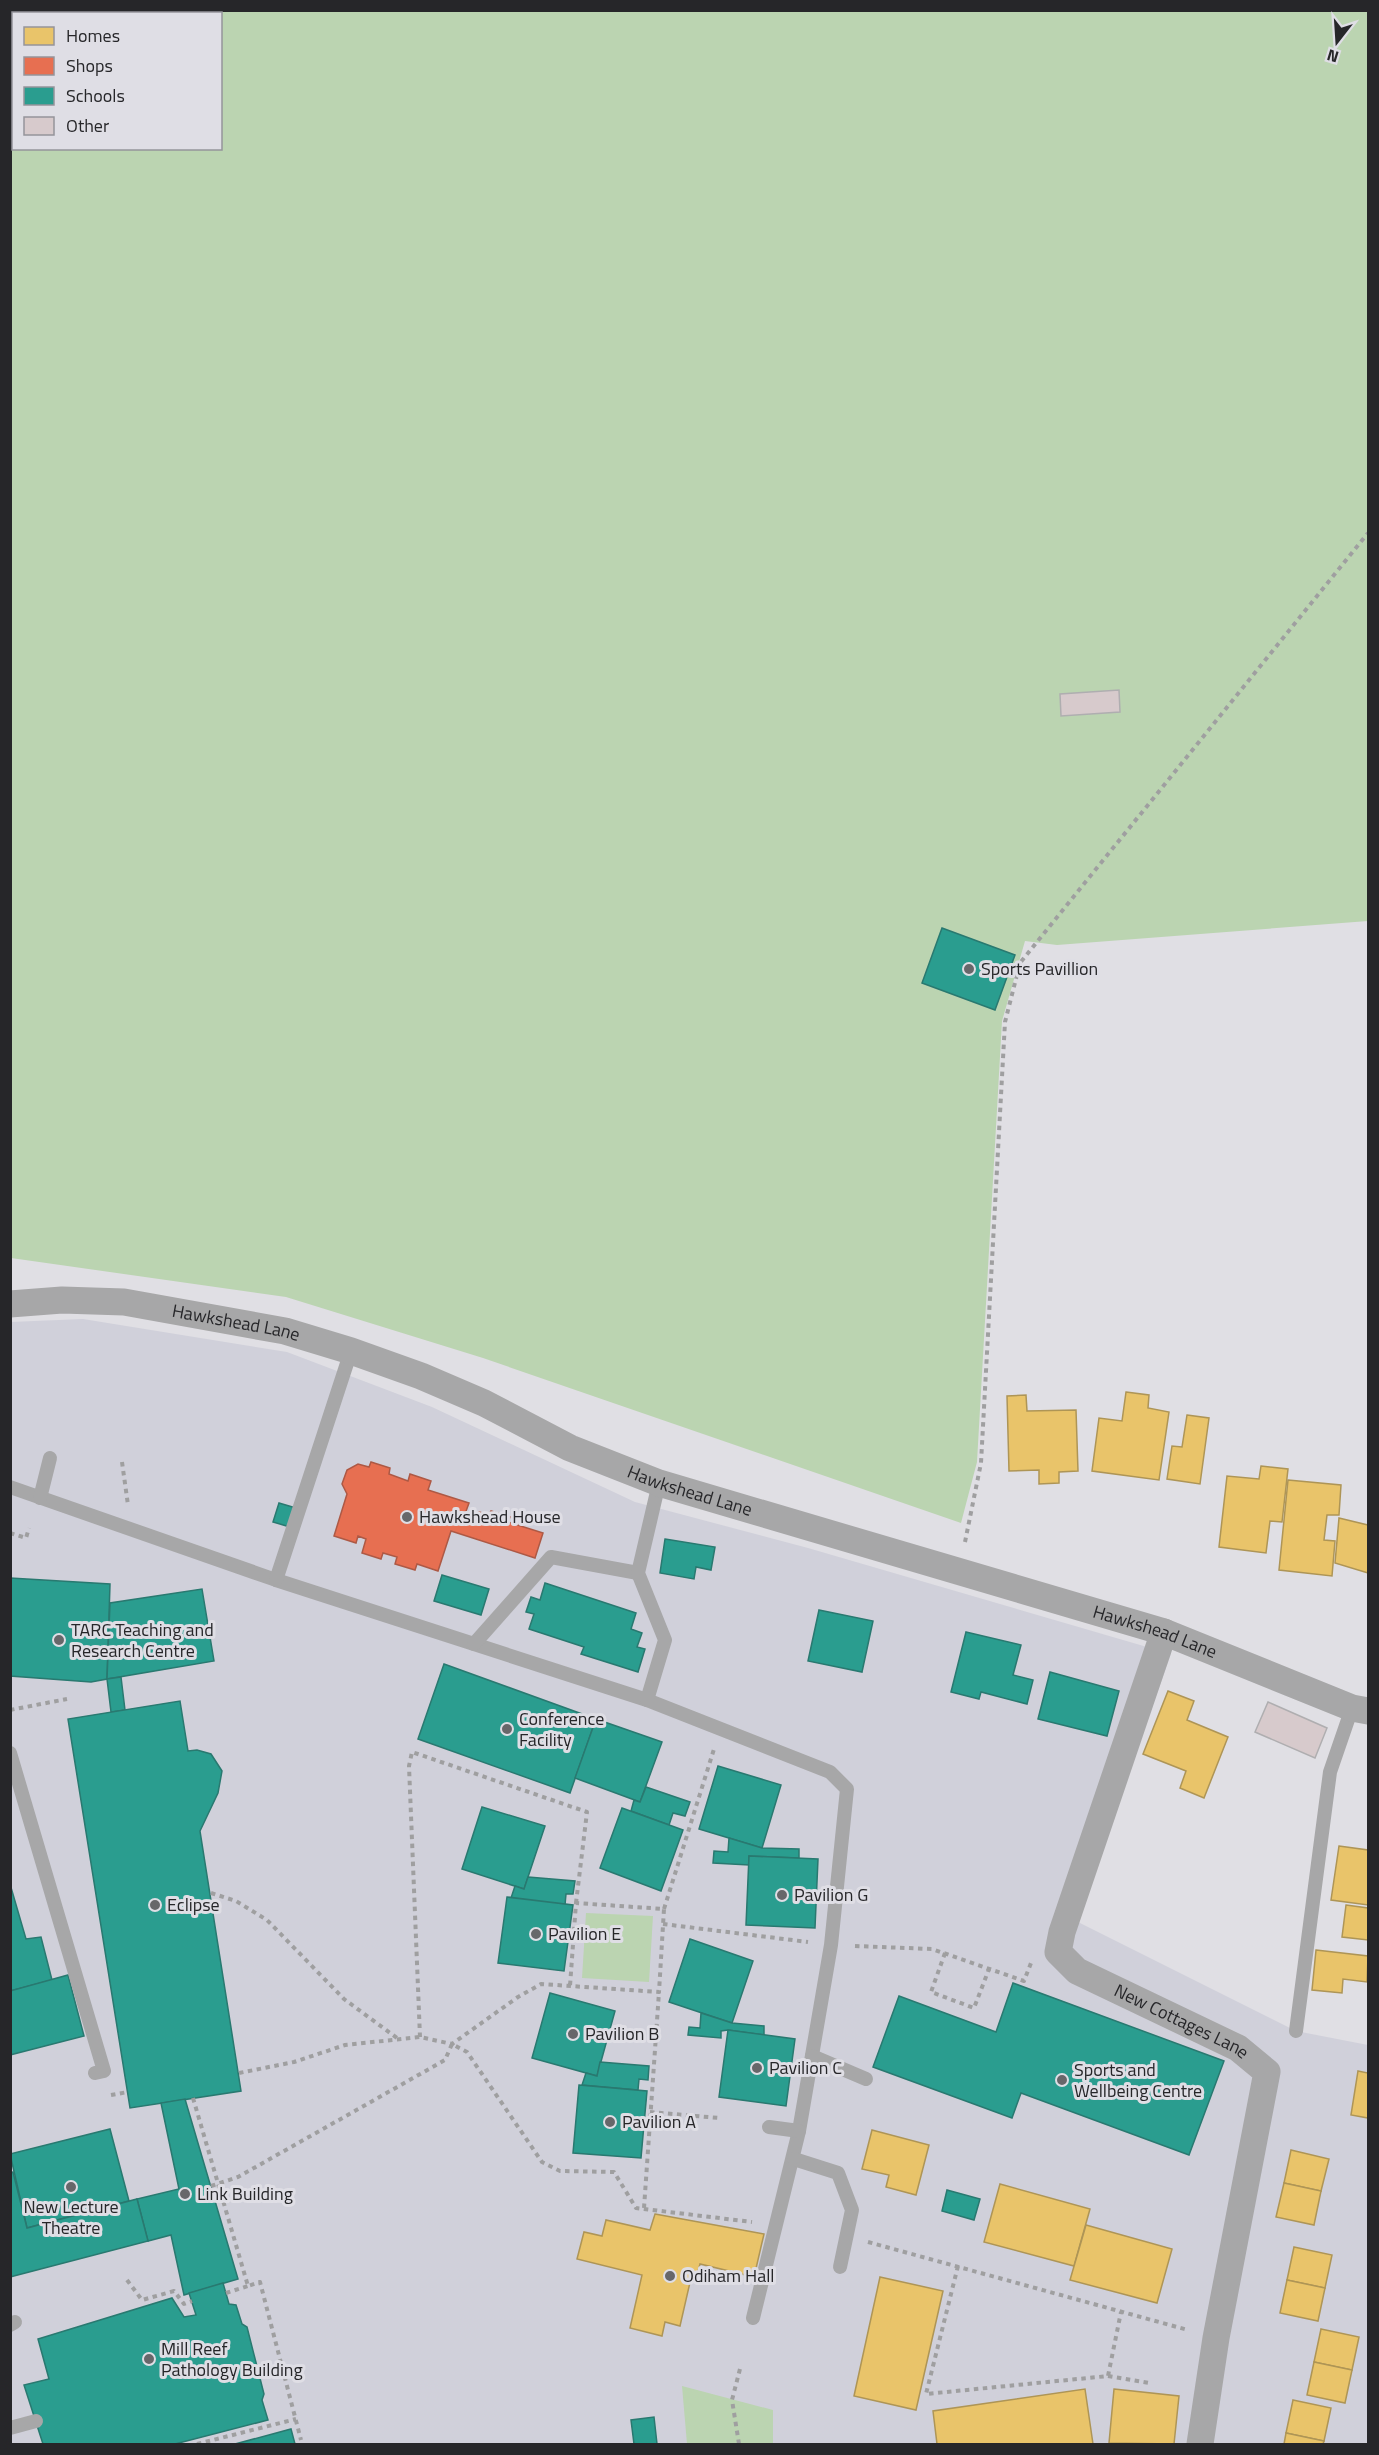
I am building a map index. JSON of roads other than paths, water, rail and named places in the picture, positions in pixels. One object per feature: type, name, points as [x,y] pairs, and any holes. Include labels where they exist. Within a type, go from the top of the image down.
[{"type":"street","name":"Hawkshead Lane","points":[[10,1304],[63,1300],[124,1302],[285,1331],[421,1376],[484,1403],[570,1448],[659,1483],[1164,1632],[1360,1709]]},
{"type":"street","name":"New Cottages Lane","points":[[1164,1632],[1062,1932],[1058,1952],[1077,1971],[1238,2048],[1267,2072],[1216,2338],[1200,2445]]},
{"type":"lane","points":[[276,1580],[351,1351]]},
{"type":"lane","points":[[40,1498],[50,1458]]},
{"type":"lane","points":[[647,1700],[665,1640],[638,1573],[659,1483]]},
{"type":"lane","points":[[10,1487],[276,1580],[647,1700],[830,1772],[847,1789],[831,1944],[799,2132],[753,2318]]},
{"type":"lane","points":[[474,1644],[550,1557],[638,1573]]},
{"type":"lane","points":[[1296,2031],[1330,1772],[1360,1709]]},
{"type":"lane","points":[[10,1753],[104,2071],[95,2073]]},
{"type":"lane","points":[[812,2056],[866,2079]]},
{"type":"lane","points":[[770,2127],[799,2132]]},
{"type":"lane","points":[[794,2159],[838,2173],[852,2210],[840,2267]]},
{"type":"lane","points":[[10,2428],[36,2421]]},
{"type":"place","name":"Sports Pavillion","points":[[969,969]]},
{"type":"place","name":"Hawkshead House","points":[[407,1517]]},
{"type":"place","name":"TARC Teaching and Research Centre","points":[[59,1640]]},
{"type":"place","name":"Conference Facility","points":[[507,1729]]},
{"type":"place","name":"Pavilion G","points":[[782,1895]]},
{"type":"place","name":"Eclipse","points":[[155,1905]]},
{"type":"place","name":"Pavilion E","points":[[536,1934]]},
{"type":"place","name":"Pavilion B","points":[[573,2034]]},
{"type":"place","name":"Pavilion C","points":[[757,2068]]},
{"type":"place","name":"Sports and Wellbeing Centre","points":[[1062,2080]]},
{"type":"place","name":"Pavilion A","points":[[610,2122]]},
{"type":"place","name":"New Lecture Theatre","points":[[71,2187]]},
{"type":"place","name":"Link Building","points":[[185,2194]]},
{"type":"place","name":"Odiham Hall","points":[[670,2276]]},
{"type":"place","name":"Mill Reef Pathology Building","points":[[149,2359]]}]
